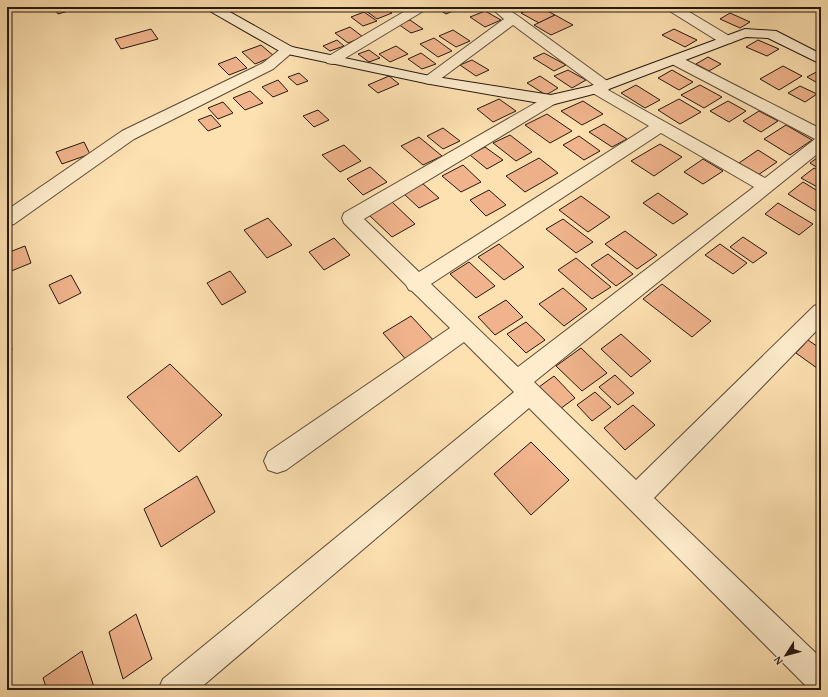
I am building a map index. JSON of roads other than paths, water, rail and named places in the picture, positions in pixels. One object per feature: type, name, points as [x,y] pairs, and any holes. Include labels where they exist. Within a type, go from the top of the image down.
[{"type":"street","points":[[212,7],[288,50],[430,80],[551,100]]},
{"type":"street","points":[[332,60],[421,7]]},
{"type":"street","points":[[496,7],[601,88],[660,126],[766,186]]},
{"type":"street","points":[[672,7],[726,40]]},
{"type":"street","points":[[430,80],[513,20]]},
{"type":"street","points":[[821,60],[771,34],[745,33],[601,88],[551,100],[351,218],[416,284],[821,679]]},
{"type":"street","points":[[7,219],[128,135],[268,66],[288,50]]},
{"type":"street","points":[[675,60],[821,136]]},
{"type":"street","points":[[416,284],[660,126]]},
{"type":"street","points":[[174,690],[523,388],[766,186],[821,143]]},
{"type":"street","points":[[636,498],[821,312]]},
{"type":"street","points":[[277,461],[464,330]]}]
